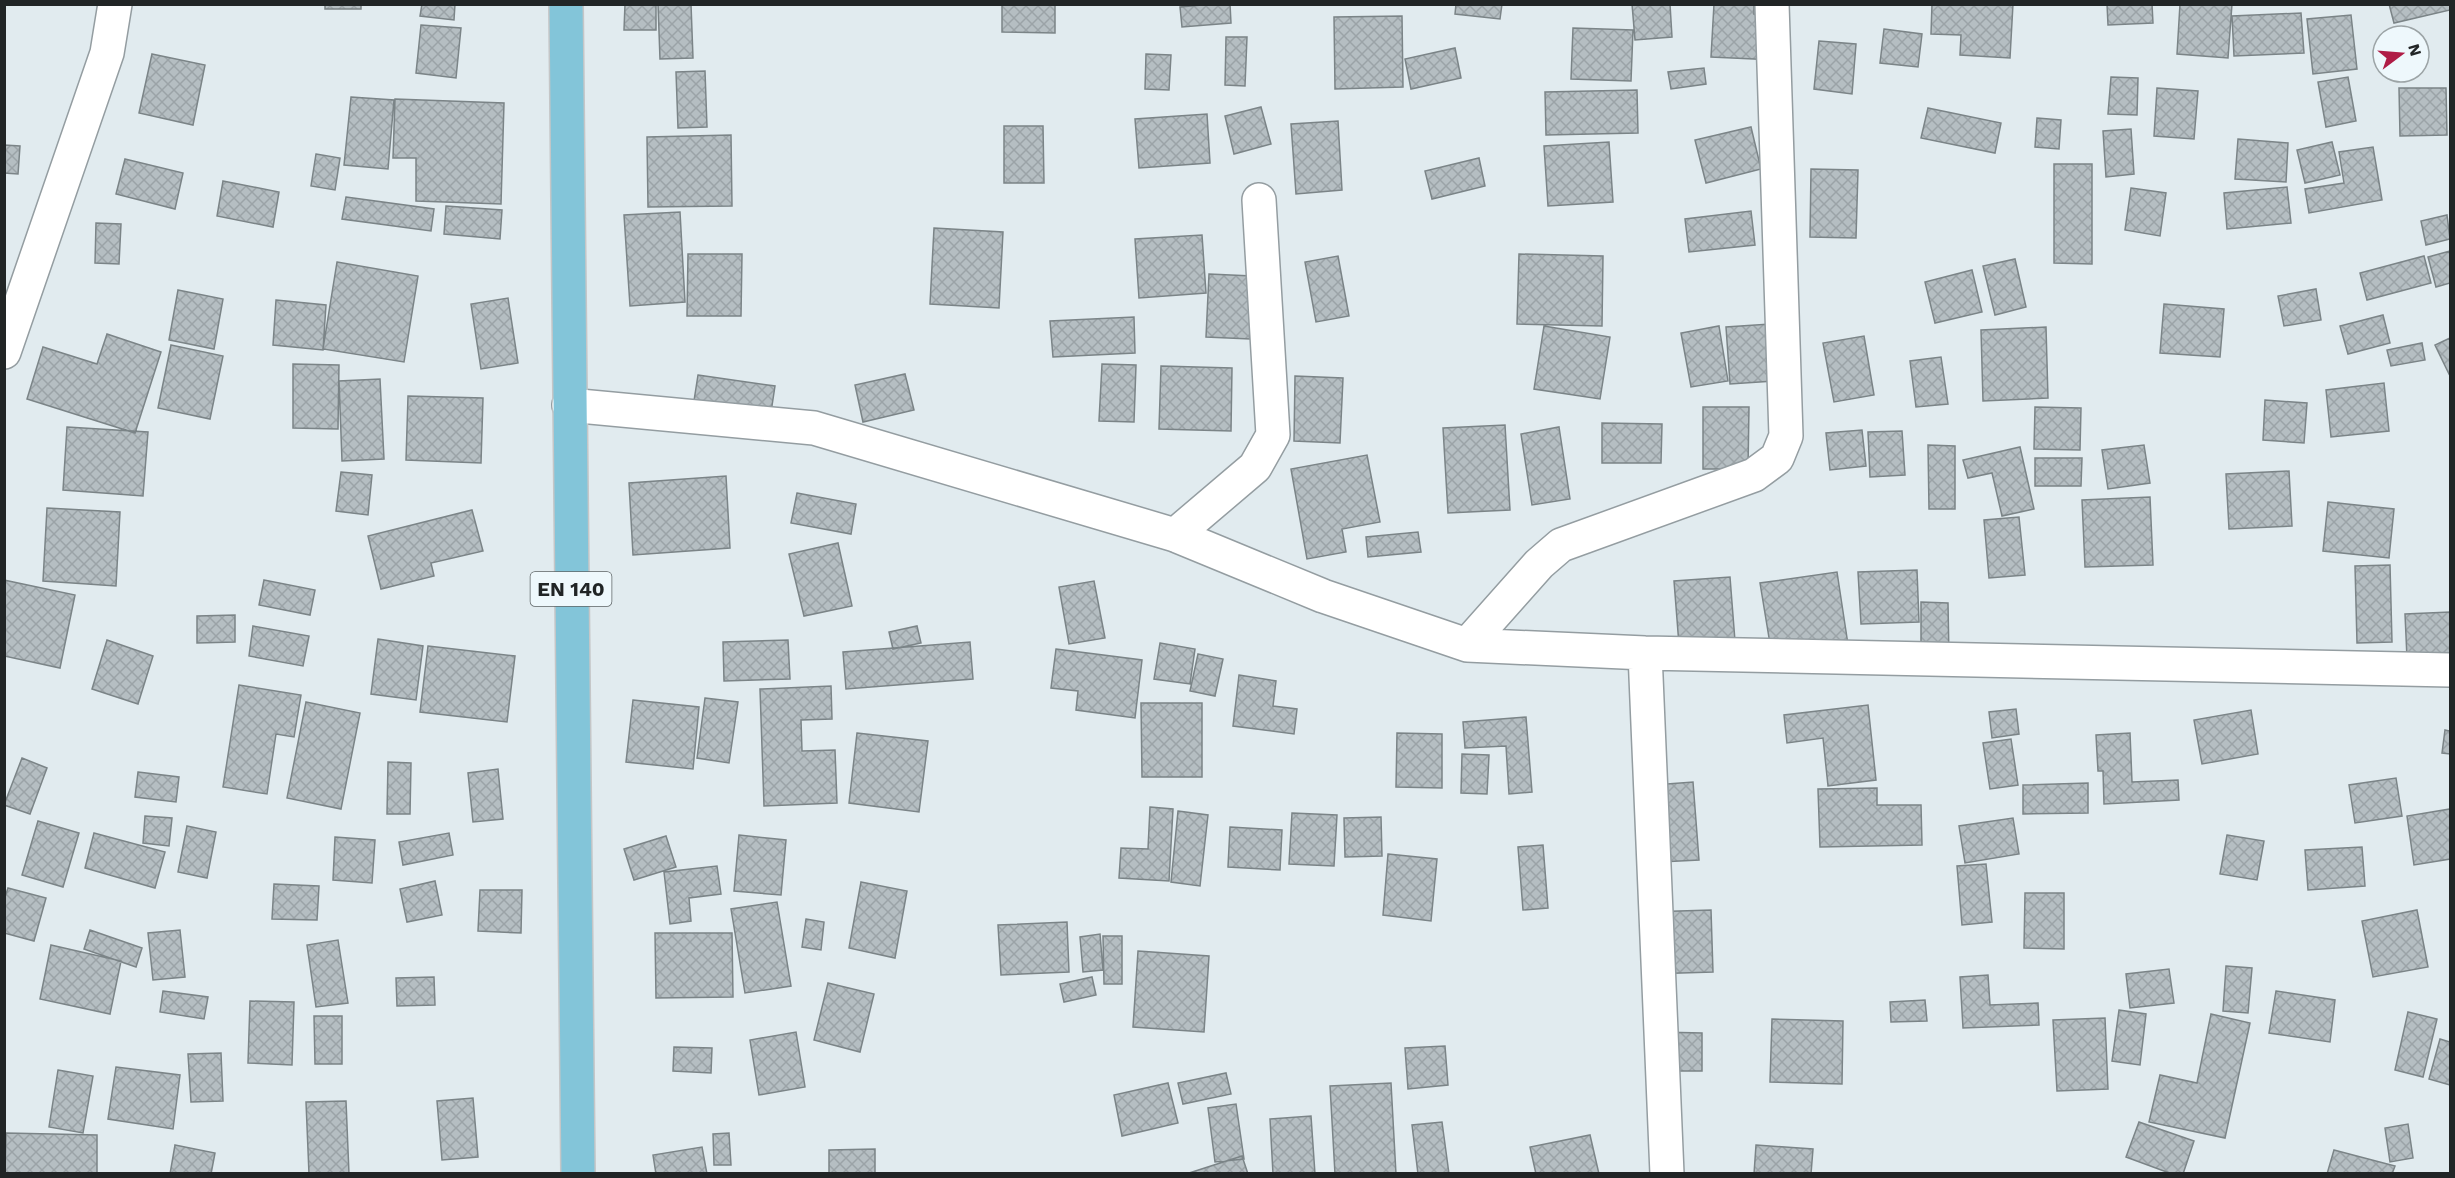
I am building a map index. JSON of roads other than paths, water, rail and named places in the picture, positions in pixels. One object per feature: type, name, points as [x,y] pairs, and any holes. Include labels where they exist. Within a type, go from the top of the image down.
[{"type":"main road","name":"EN 140","points":[[566,4],[578,1173]]},
{"type":"street","points":[[4,352],[107,53],[115,4]]},
{"type":"street","points":[[1467,645],[1539,564],[1561,545],[1754,474],[1777,458],[1786,436],[1772,4]]},
{"type":"street","points":[[1175,535],[1255,467],[1273,435],[1258,200]]},
{"type":"street","points":[[569,405],[814,428],[1175,535],[1323,596],[1467,645],[1646,653],[2451,670]]},
{"type":"street","points":[[1646,653],[1667,1173]]}]
